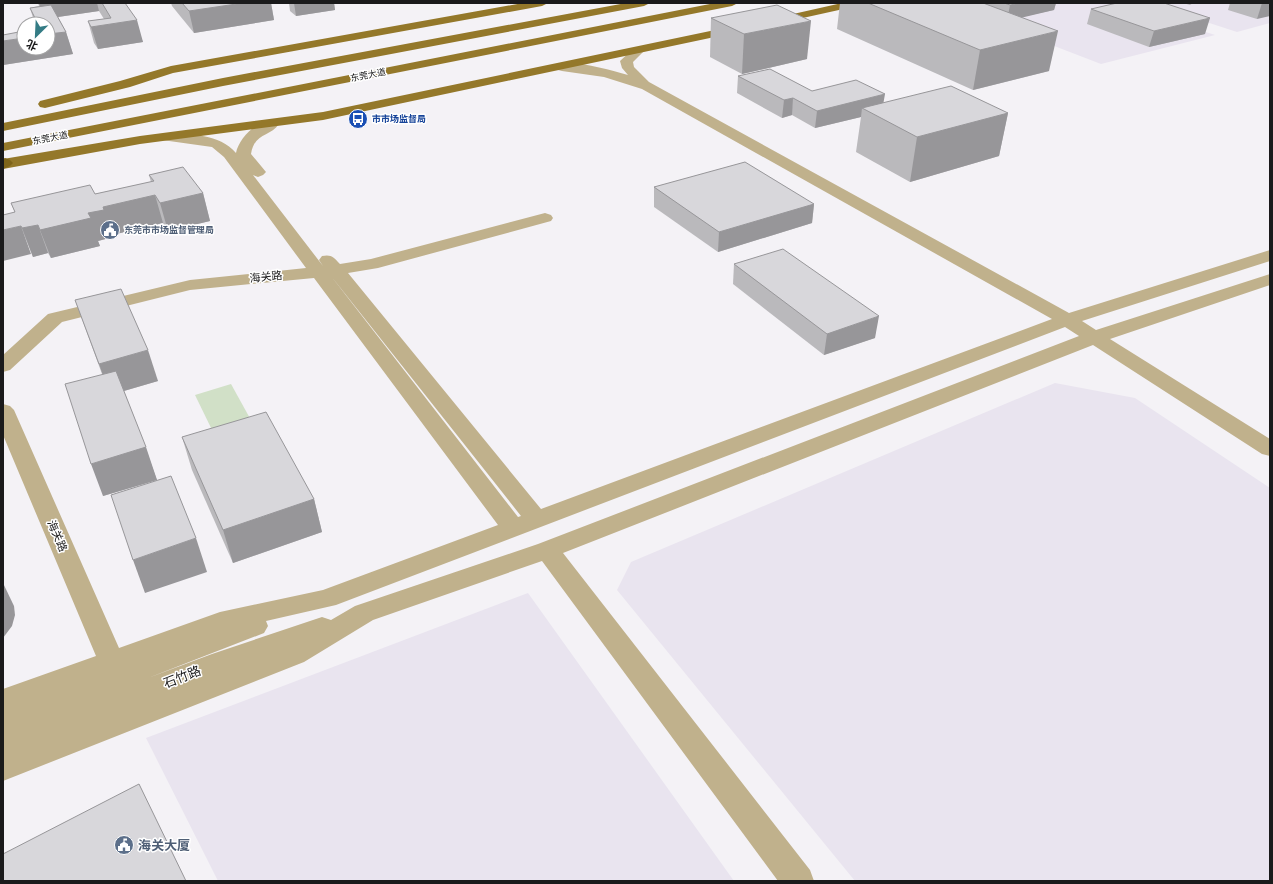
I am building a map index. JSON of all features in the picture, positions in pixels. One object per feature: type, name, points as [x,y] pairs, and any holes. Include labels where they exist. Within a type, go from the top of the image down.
[{"type":"main road","points":[[459,18],[471,13],[481,3]]},
{"type":"main road","points":[[31,107],[192,66],[542,3]]},
{"type":"main road","name":"东莞大道","points":[[3,127],[223,82],[644,3]]},
{"type":"main road","name":"东莞大道","points":[[3,147],[732,3]]},
{"type":"main road","points":[[4,164],[140,140],[272,124],[323,116],[638,51],[857,3]]},
{"type":"main road","points":[[44,104],[223,82]]},
{"type":"main road","points":[[140,140],[282,92]]},
{"type":"street","points":[[638,51],[626,61],[628,68],[647,86]]},
{"type":"street","points":[[562,67],[592,69],[611,73],[647,86],[1067,320],[1270,449]]},
{"type":"street","points":[[272,124],[257,132],[248,140],[243,147],[243,154],[513,528]]},
{"type":"street","points":[[166,137],[200,140],[217,144],[229,154],[536,519]]},
{"type":"street","name":"海关路","points":[[3,366],[55,318],[190,285],[327,271],[372,264],[545,218]]},
{"type":"street","points":[[3,701],[220,622],[327,598],[1067,320],[1270,255]]},
{"type":"street","points":[[3,768],[294,655],[364,613],[547,550],[1095,337],[1270,279]]},
{"type":"street","name":"海关路","points":[[3,410],[112,662]]},
{"type":"street","points":[[547,550],[798,881]]},
{"type":"street","name":"石竹路","points":[[3,722],[327,598]]},
{"type":"street","name":"石竹路","points":[[3,746],[222,662],[364,613]]},
{"type":"shaded area","points":[[943,3],[1117,3],[1215,35],[1101,64]]},
{"type":"shaded area","points":[[1148,3],[1270,3],[1270,23],[1237,32]]},
{"type":"shaded area","points":[[1055,383],[1135,398],[1270,488],[1270,881],[855,881],[617,590],[631,562]]},
{"type":"shaded area","points":[[528,593],[734,881],[218,881],[146,738]]},
{"type":"green space","points":[[231,384],[252,422],[214,434],[195,395]]},
{"type":"building","points":[[102,3],[125,3],[137,20],[91,27],[88,21],[111,18]]},
{"type":"building","points":[[182,3],[243,3],[189,11]]},
{"type":"building","points":[[868,3],[983,3],[1058,31],[980,50]]},
{"type":"building","points":[[1004,3],[1021,3],[1010,5]]},
{"type":"building","points":[[1117,3],[1164,3],[1210,18],[1154,31],[1091,9]]},
{"type":"building","points":[[51,5],[66,32],[56,33],[56,16],[34,16],[30,8]]},
{"type":"building","points":[[777,5],[811,21],[744,34],[711,18]]},
{"type":"building","points":[[16,33],[16,39],[3,41],[3,35]]},
{"type":"building","points":[[770,69],[812,91],[856,80],[885,94],[817,111],[793,98],[784,100],[738,76]]},
{"type":"building","points":[[951,86],[1008,113],[917,137],[862,108]]},
{"type":"building","points":[[745,162],[814,204],[719,232],[654,187]]},
{"type":"building","points":[[183,167],[203,193],[160,203],[155,195],[103,207],[104,210],[88,213],[91,218],[40,230],[38,225],[22,228],[21,226],[3,230],[3,215],[15,212],[11,203],[90,185],[95,194],[154,181],[149,175]]},
{"type":"building","points":[[783,249],[879,316],[827,334],[734,264]]},
{"type":"building","points":[[121,289],[148,350],[99,364],[75,300]]},
{"type":"building","points":[[116,371],[146,447],[91,464],[65,384]]},
{"type":"building","points":[[266,412],[314,499],[223,530],[182,437]]},
{"type":"building","points":[[171,476],[196,538],[133,560],[111,495]]},
{"type":"building","points":[[139,784],[186,881],[3,881],[3,854]]},
{"type":"place","name":"市市场监督局","points":[[358,119]]},
{"type":"place","name":"东莞市市场监督管理局","points":[[110,230]]},
{"type":"place","name":"海关大厦","points":[[124,845]]}]
